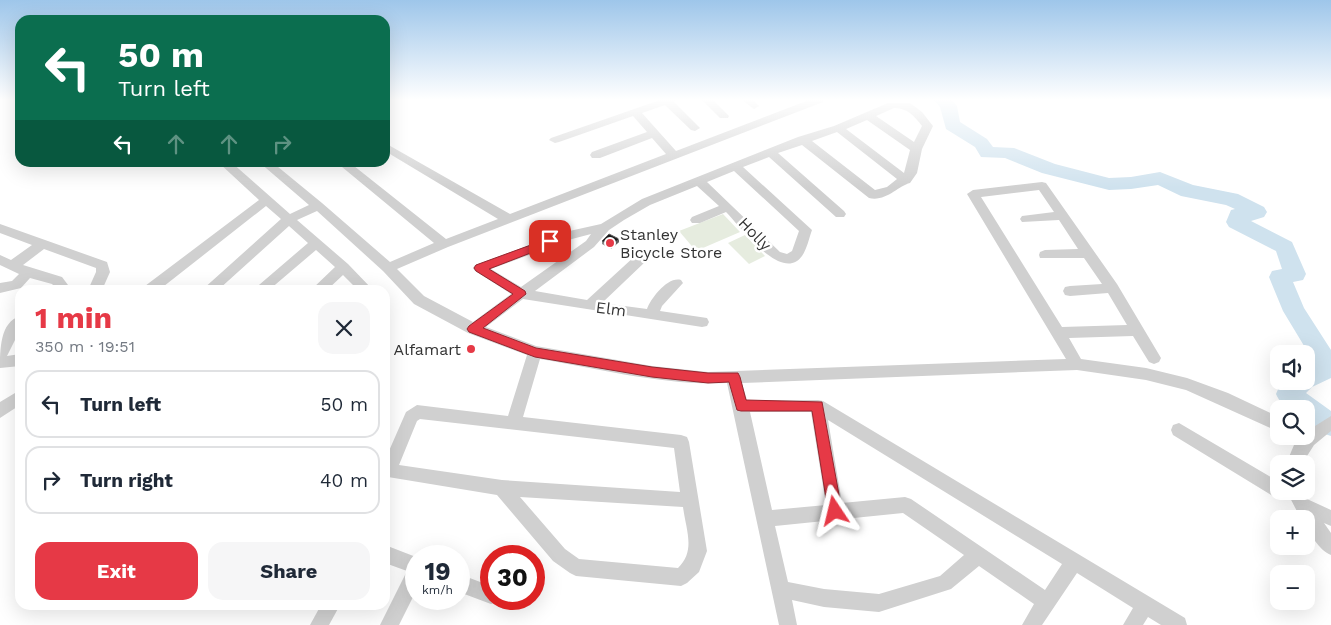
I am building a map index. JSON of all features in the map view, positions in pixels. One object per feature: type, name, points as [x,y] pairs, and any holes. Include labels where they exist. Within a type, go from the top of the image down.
[{"type":"street","points":[[555,140],[585,129]]},
{"type":"street","points":[[651,129],[674,156]]},
{"type":"street","points":[[388,268],[444,244],[743,129]]},
{"type":"street","points":[[473,329],[590,244],[605,227],[620,216],[646,202],[698,180],[802,139],[834,129]]},
{"type":"street","points":[[840,129],[906,180]]},
{"type":"street","points":[[888,129],[916,149]]},
{"type":"street","points":[[802,139],[874,195],[891,190],[906,180],[911,173],[916,149],[926,129]]},
{"type":"street","points":[[596,155],[654,133]]},
{"type":"street","points":[[390,149],[510,220]]},
{"type":"street","points":[[770,152],[840,214]]},
{"type":"street","name":"Holly","points":[[698,180],[728,207],[776,256],[788,259],[797,254],[806,230],[735,166]]},
{"type":"street","points":[[229,167],[361,285]]},
{"type":"street","points":[[270,167],[318,206],[388,268],[419,300],[473,329],[535,352],[652,372],[708,378],[1077,364],[1134,371],[1186,384],[1228,400],[1270,421]]},
{"type":"street","points":[[350,167],[444,244]]},
{"type":"street","points":[[1077,364],[973,194],[1042,186],[1112,288],[1154,358]]},
{"type":"street","points":[[156,285],[266,200]]},
{"type":"street","points":[[215,285],[290,220],[318,206]]},
{"type":"street","points":[[696,220],[728,207]]},
{"type":"street","points":[[1026,219],[1062,216]]},
{"type":"street","points":[[521,294],[480,268],[569,235],[605,227]]},
{"type":"street","points":[[0,228],[102,265],[103,272],[97,285]]},
{"type":"street","points":[[266,285],[316,243]]},
{"type":"street","points":[[13,265],[42,244]]},
{"type":"street","points":[[1045,255],[1087,252]]},
{"type":"street","points":[[590,306],[640,259]]},
{"type":"street","points":[[0,260],[27,272],[57,280],[61,285]]},
{"type":"street","points":[[323,285],[343,267]]},
{"type":"street","points":[[17,285],[27,272]]},
{"type":"street","points":[[652,314],[656,303],[676,283]]},
{"type":"street","points":[[0,288],[15,286]]},
{"type":"street","points":[[1070,291],[1112,288]]},
{"type":"street","name":"Elm","points":[[521,294],[702,322]]},
{"type":"street","points":[[15,326],[0,354],[1,362],[15,361]]},
{"type":"street","points":[[1059,333],[1136,330]]},
{"type":"street","points":[[514,423],[535,352]]},
{"type":"street","points":[[734,377],[788,625]]},
{"type":"street","points":[[741,406],[818,406],[1178,625]]},
{"type":"street","points":[[818,406],[835,511]]},
{"type":"street","points":[[502,488],[559,555],[576,568],[681,577],[693,566],[698,551],[681,442],[417,412],[411,417],[391,465],[394,472],[502,488],[690,500]]},
{"type":"street","points":[[1315,432],[1327,426]]},
{"type":"street","points":[[1179,430],[1270,486]]},
{"type":"street","points":[[1299,500],[1331,547]]},
{"type":"street","points":[[1301,500],[1331,518]]},
{"type":"street","points":[[766,518],[905,505],[1047,602]]},
{"type":"street","points":[[780,589],[824,598],[879,604],[945,583],[978,555]]},
{"type":"street","points":[[390,556],[405,562]]},
{"type":"street","points":[[1031,625],[1075,561]]},
{"type":"street","points":[[389,625],[405,594]]},
{"type":"street","points":[[1132,625],[1146,605]]},
{"type":"street","points":[[318,625],[328,610]]},
{"type":"shaded area","points":[[723,214],[740,232],[696,251],[679,231]]},
{"type":"shaded area","points":[[745,235],[765,256],[749,264],[728,243]]},
{"type":"building","points":[[609,234],[619,239],[611,246],[602,241]]},
{"type":"waterway","points":[[959,129],[981,143],[988,153],[1007,152],[1049,169],[1109,184],[1131,183],[1160,178],[1188,191],[1231,199],[1257,212],[1248,215],[1238,215],[1236,222],[1285,247],[1295,274],[1280,277],[1294,311],[1330,368],[1315,375]]},
{"type":"waterway","points":[[1293,390],[1288,394],[1331,425]]},
{"type":"place","name":"Stanley Bicycle Store","points":[[610,243]]},
{"type":"place","name":"Alfamart","points":[[471,349]]},
{"type":"route","points":[[550,241],[480,268],[521,294],[473,329],[535,352],[652,372],[708,378],[734,377],[741,406],[818,406],[835,511]]}]
